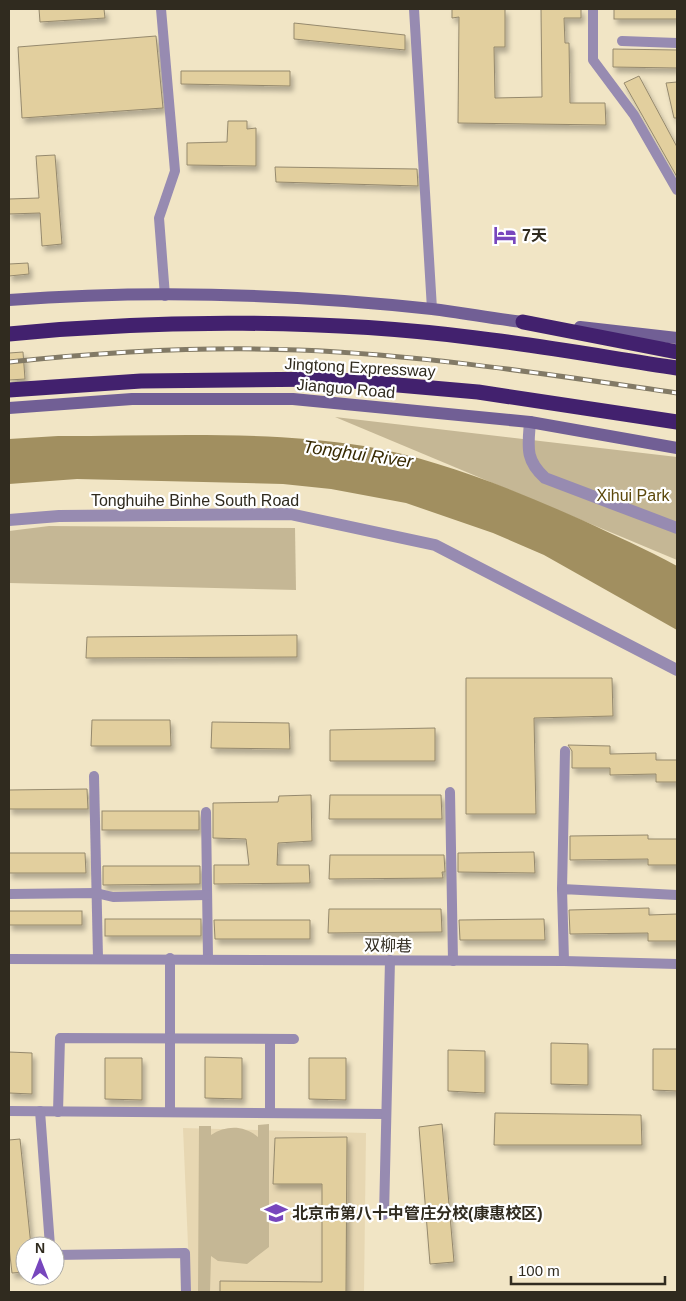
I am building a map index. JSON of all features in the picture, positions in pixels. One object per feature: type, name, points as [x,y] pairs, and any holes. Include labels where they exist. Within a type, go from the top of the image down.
[{"type":"highway","points":[[524,322],[677,352]]},
{"type":"highway","points":[[9,334],[138,326],[334,326],[475,337],[677,368]]},
{"type":"highway","name":"Jingtong Expressway","points":[[9,390],[141,381],[328,379],[478,392],[677,422]]},
{"type":"main road","points":[[9,300],[165,296],[271,298],[432,309],[524,322],[677,338]]},
{"type":"main road","name":"Jianguo Road","points":[[9,408],[132,399],[293,399],[530,422],[677,448]]},
{"type":"street","points":[[161,9],[175,171],[160,218],[165,296]]},
{"type":"street","points":[[414,9],[432,309]]},
{"type":"street","points":[[593,9],[593,60],[634,116],[677,190]]},
{"type":"street","points":[[622,41],[677,43]]},
{"type":"street","points":[[530,422],[529,456],[534,468],[545,478],[677,528]]},
{"type":"street","name":"Tonghuihe Binhe South Road","points":[[9,520],[59,516],[290,514],[435,545],[677,670]]},
{"type":"street","points":[[564,961],[562,889],[565,751]]},
{"type":"street","points":[[94,776],[98,958]]},
{"type":"street","points":[[450,792],[453,961]]},
{"type":"street","points":[[206,812],[208,959]]},
{"type":"street","points":[[562,889],[677,895]]},
{"type":"street","points":[[9,894],[96,894],[113,897],[207,895]]},
{"type":"street","points":[[170,958],[170,1112]]},
{"type":"street","name":"双柳巷","points":[[9,959],[170,958],[564,961],[677,964]]},
{"type":"street","points":[[384,1215],[390,960]]},
{"type":"street","points":[[58,1112],[60,1038],[294,1039]]},
{"type":"street","points":[[270,1039],[270,1113]]},
{"type":"street","points":[[9,1111],[386,1114]]},
{"type":"street","points":[[40,1112],[49,1236]]},
{"type":"street","points":[[65,1254],[184,1253],[186,1292]]},
{"type":"shaded area","name":"北京市第八十中管庄分校(康惠校区)","points":[[183,1128],[366,1133],[364,1292],[190,1292]]},
{"type":"green space","name":"Xihui Park","points":[[335,417],[677,457],[677,560]]},
{"type":"green space","points":[[49,526],[295,528],[296,590],[9,583],[9,531]]},
{"type":"green space","points":[[269,1124],[269,1247],[247,1264],[218,1261],[211,1256],[210,1292],[198,1292],[199,1126],[211,1126],[211,1135],[223,1129],[241,1128],[258,1137],[258,1125]]},
{"type":"water","name":"Tonghui River","points":[[211,435],[326,441],[392,452],[447,467],[502,486],[556,508],[677,566],[677,630],[544,555],[493,533],[406,503],[331,489],[283,484],[77,479],[9,484],[9,439],[58,436]]},
{"type":"building","points":[[39,9],[104,9],[105,18],[40,22]]},
{"type":"building","points":[[452,9],[505,9],[505,47],[494,47],[495,98],[542,97],[541,9],[581,9],[581,18],[564,18],[565,43],[569,43],[570,103],[605,103],[606,125],[458,123],[459,17],[452,18]]},
{"type":"building","points":[[614,9],[677,9],[677,19],[614,19]]},
{"type":"building","points":[[294,23],[405,35],[405,50],[294,39]]},
{"type":"building","points":[[156,36],[163,108],[22,118],[18,47]]},
{"type":"building","points":[[613,49],[677,50],[677,68],[613,67]]},
{"type":"building","points":[[181,71],[290,71],[290,86],[181,84]]},
{"type":"building","points":[[639,76],[677,147],[677,177],[624,83]]},
{"type":"building","points":[[677,82],[677,118],[674,118],[666,83]]},
{"type":"building","points":[[228,121],[247,121],[247,129],[256,128],[256,166],[187,165],[187,143],[227,142]]},
{"type":"building","points":[[55,155],[62,244],[42,246],[40,213],[9,214],[9,199],[39,198],[36,156]]},
{"type":"building","points":[[275,167],[417,169],[418,186],[276,182]]},
{"type":"building","points":[[28,263],[29,274],[9,276],[9,264]]},
{"type":"building","points":[[23,352],[25,379],[9,380],[9,353]]},
{"type":"building","points":[[297,635],[297,657],[86,658],[87,637]]},
{"type":"building","points":[[466,678],[612,678],[613,716],[534,718],[536,814],[466,814]]},
{"type":"building","points":[[92,720],[170,720],[171,746],[91,746]]},
{"type":"building","points":[[212,722],[289,723],[290,749],[211,748]]},
{"type":"building","points":[[435,728],[435,761],[330,761],[330,730]]},
{"type":"building","points":[[568,745],[610,746],[610,754],[656,753],[656,760],[677,760],[677,782],[656,782],[656,774],[610,775],[610,768],[572,768],[572,751]]},
{"type":"building","points":[[87,789],[88,809],[9,809],[9,790]]},
{"type":"building","points":[[311,795],[312,841],[278,843],[277,865],[309,865],[310,883],[214,884],[214,865],[249,865],[246,839],[213,838],[213,803],[278,802],[279,796]]},
{"type":"building","points":[[330,795],[441,795],[442,819],[329,819]]},
{"type":"building","points":[[102,811],[199,811],[199,830],[102,830]]},
{"type":"building","points":[[648,835],[648,839],[677,839],[677,865],[648,865],[648,859],[570,860],[570,836]]},
{"type":"building","points":[[534,852],[535,873],[458,872],[458,853]]},
{"type":"building","points":[[9,853],[85,853],[86,873],[9,873]]},
{"type":"building","points":[[330,855],[444,855],[445,872],[442,872],[443,878],[329,879]]},
{"type":"building","points":[[103,866],[200,866],[200,884],[103,885]]},
{"type":"building","points":[[649,908],[649,915],[677,914],[677,941],[648,941],[648,933],[570,934],[569,910]]},
{"type":"building","points":[[329,909],[441,909],[442,932],[328,933]]},
{"type":"building","points":[[9,911],[82,911],[82,925],[9,925]]},
{"type":"building","points":[[105,919],[201,919],[201,936],[105,936]]},
{"type":"building","points":[[544,919],[545,940],[460,940],[459,920]]},
{"type":"building","points":[[214,920],[310,920],[310,939],[215,939]]},
{"type":"building","points":[[551,1043],[588,1044],[588,1085],[551,1084]]},
{"type":"building","points":[[653,1049],[677,1049],[677,1091],[653,1090]]},
{"type":"building","points":[[448,1050],[485,1051],[485,1093],[448,1091]]},
{"type":"building","points":[[9,1052],[32,1053],[32,1094],[9,1093]]},
{"type":"building","points":[[205,1057],[242,1058],[242,1099],[205,1098]]},
{"type":"building","points":[[105,1058],[142,1058],[142,1100],[105,1099]]},
{"type":"building","points":[[309,1058],[346,1058],[346,1100],[309,1099]]},
{"type":"building","points":[[495,1113],[641,1115],[642,1145],[494,1145]]},
{"type":"building","points":[[442,1124],[454,1262],[430,1264],[419,1127]]},
{"type":"building","points":[[347,1137],[346,1292],[220,1292],[220,1281],[322,1282],[322,1184],[273,1184],[275,1138]]},
{"type":"building","points":[[20,1139],[30,1236],[15,1236],[15,1273],[12,1273],[9,1247],[9,1140]]},
{"type":"railway","points":[[9,362],[81,355],[154,351],[226,349],[299,350],[441,361],[677,393]]},
{"type":"place","name":"7天","points":[[505,235]]},
{"type":"place","name":"北京市第八十中管庄分校(康惠校区)","points":[[276,1213]]}]
